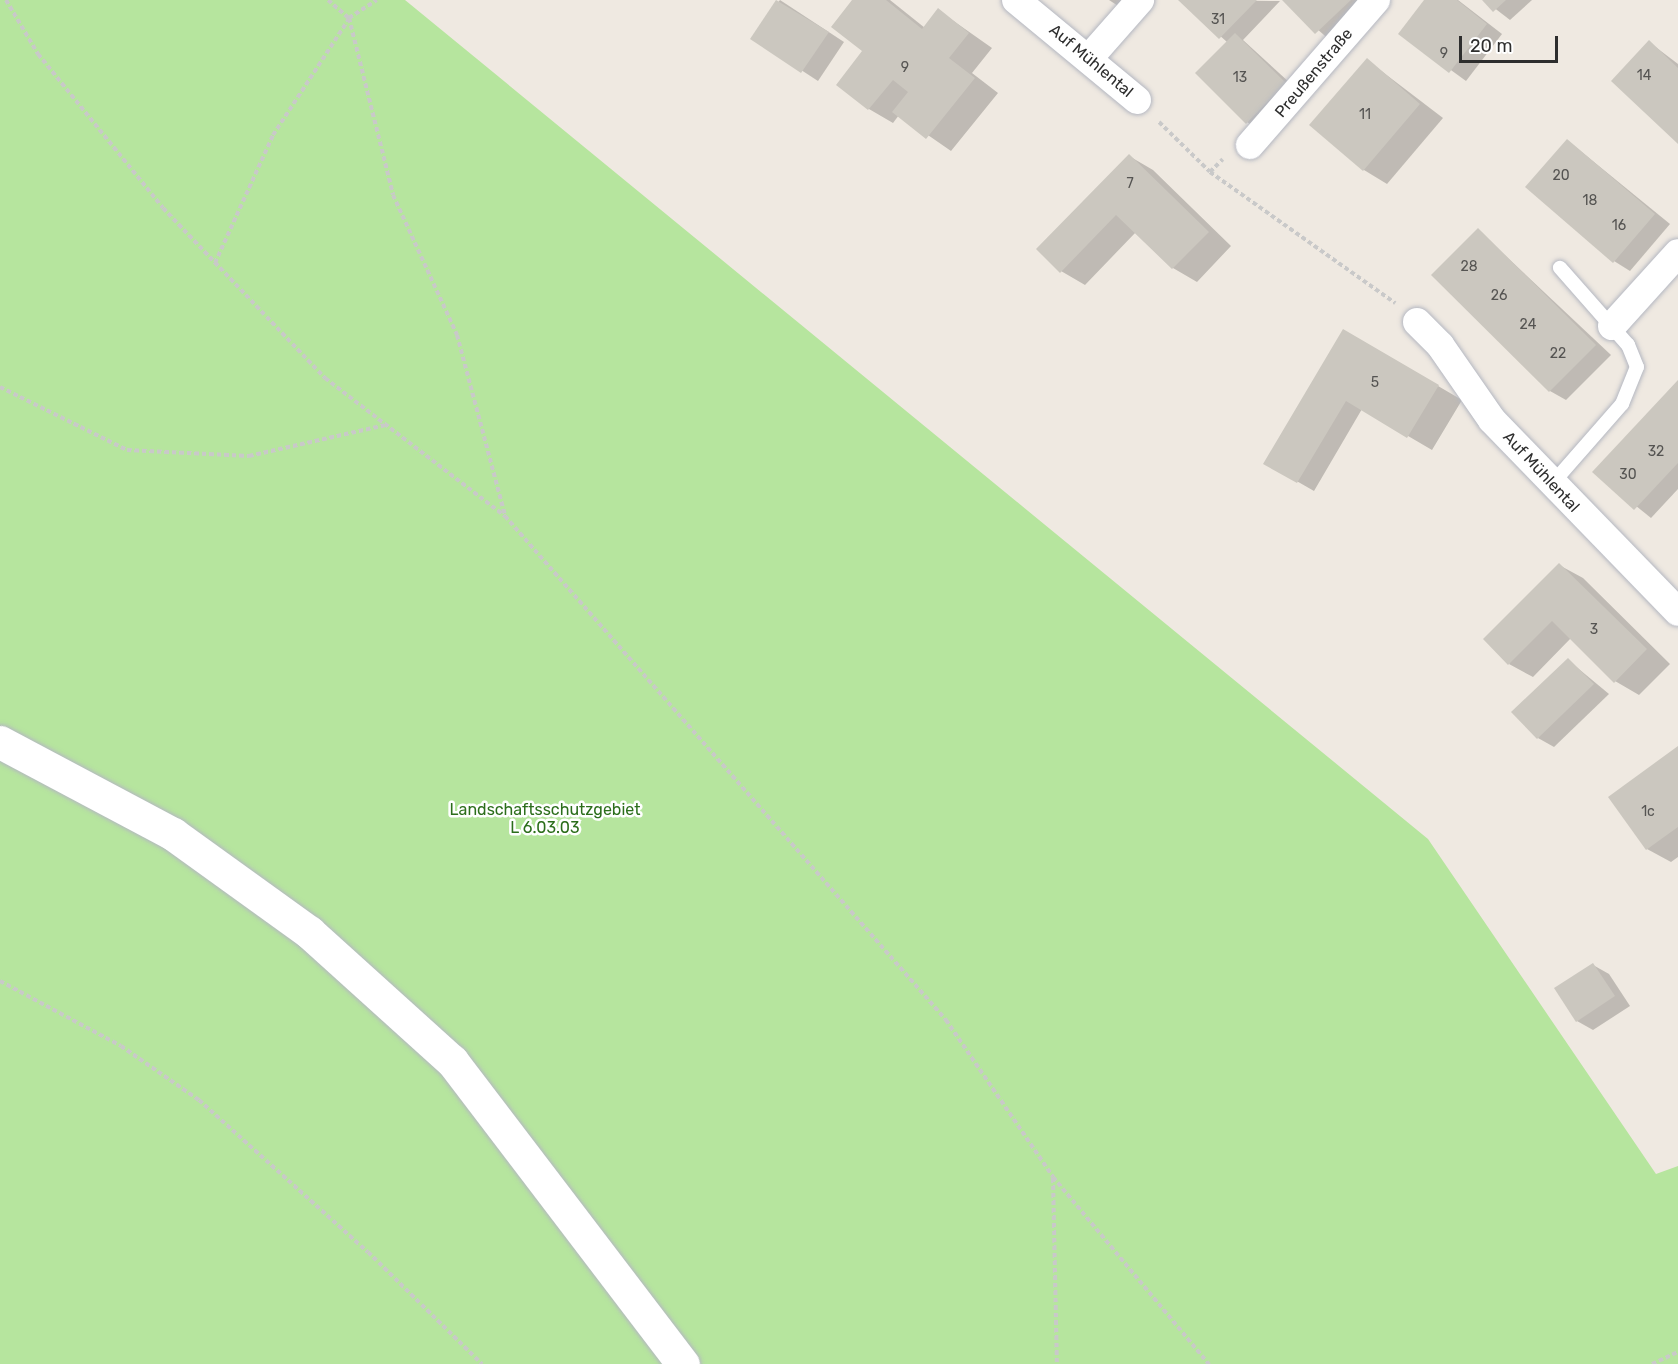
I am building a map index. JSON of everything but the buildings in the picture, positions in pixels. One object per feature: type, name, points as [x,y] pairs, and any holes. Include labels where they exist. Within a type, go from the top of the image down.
[{"type":"main road","points":[[0,742],[173,834],[309,932],[443,1053],[683,1364]]},
{"type":"street","name":"Auf Mühlental","points":[[1016,0],[1090,57],[1137,100]]},
{"type":"street","points":[[1090,57],[1140,0]]},
{"type":"street","name":"Preußenstraße","points":[[1250,145],[1376,0]]},
{"type":"street","points":[[1612,326],[1678,253]]},
{"type":"street","name":"Auf Mühlental","points":[[1417,322],[1551,485],[1678,612]]},
{"type":"lane","points":[[1551,485],[1622,405],[1634,384],[1638,367],[1612,326],[1560,268]]},
{"type":"path","points":[[6,0],[53,72],[163,208],[325,378],[505,516],[946,1020],[1053,1177],[1209,1364]]},
{"type":"path","points":[[328,0],[349,18],[393,195],[457,335],[505,516]]},
{"type":"path","points":[[215,263],[273,135],[349,18],[377,0]]},
{"type":"path","points":[[1137,100],[1210,172],[1417,322]]},
{"type":"path","points":[[0,387],[127,450],[249,456],[386,424]]},
{"type":"path","points":[[0,981],[121,1046],[199,1100],[368,1252],[482,1364]]},
{"type":"path","points":[[1053,1177],[1058,1364]]},
{"type":"path","points":[[1652,1364],[1678,1352]]},
{"type":"green space","name":"Landschaftsschutzgebiet L 6.03.03","points":[[0,0],[405,0],[1428,839],[1656,1174],[1678,1166],[1678,1364],[0,1364]]}]
